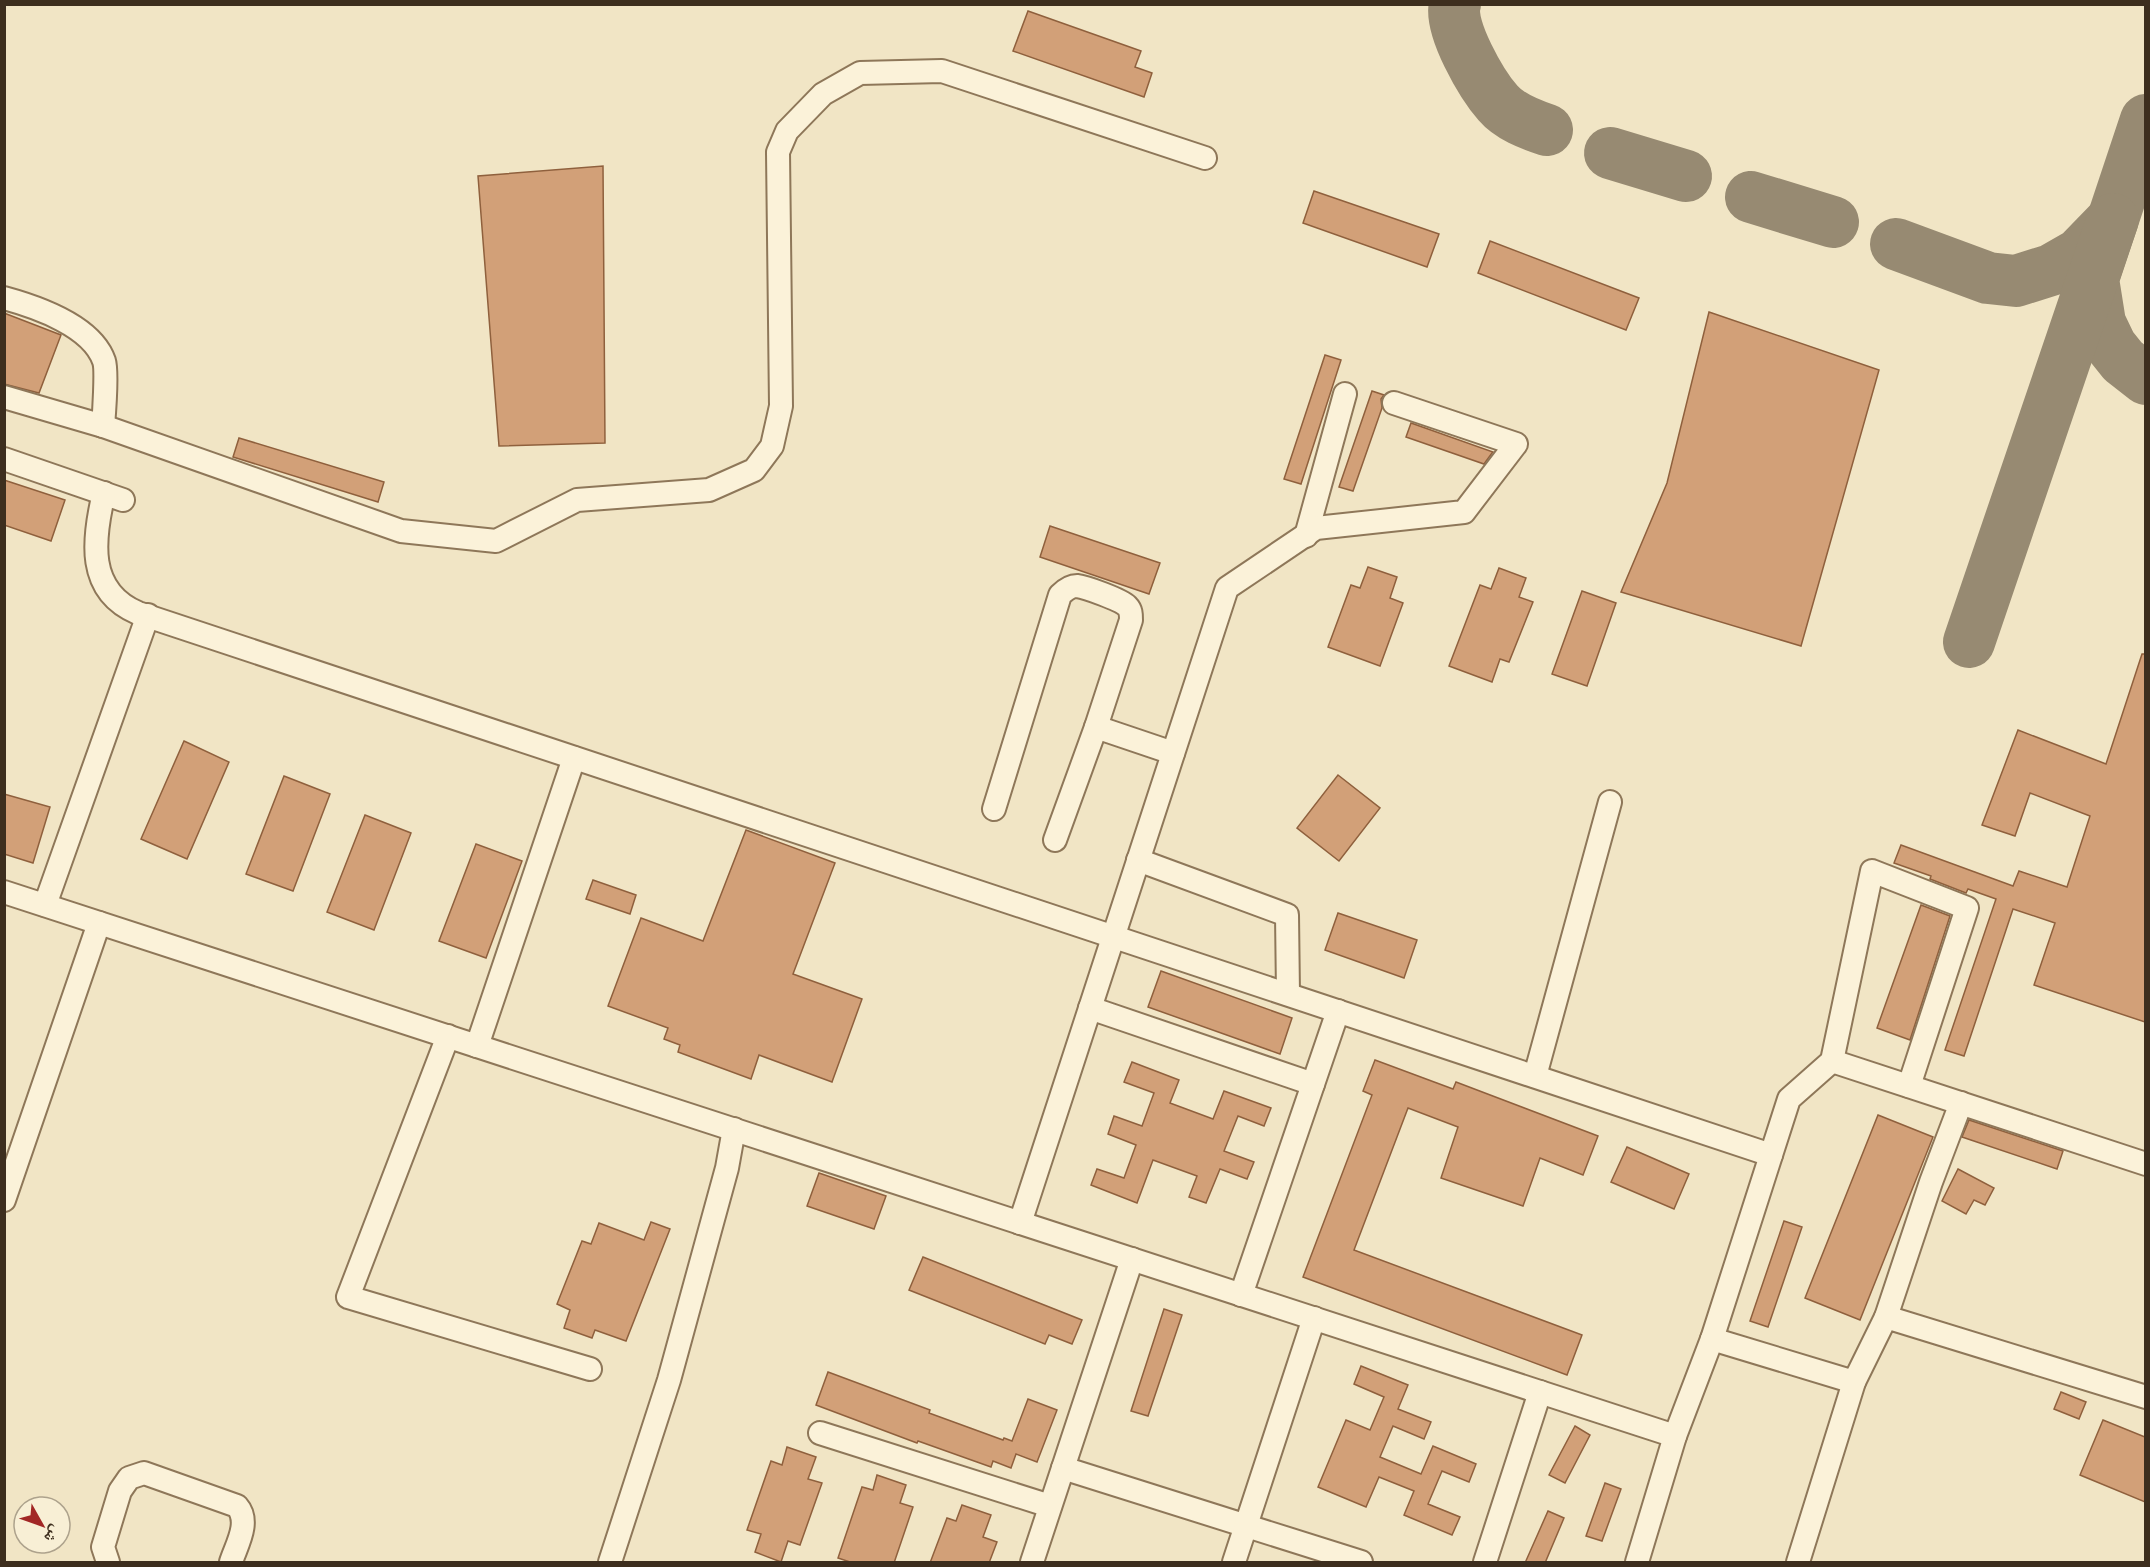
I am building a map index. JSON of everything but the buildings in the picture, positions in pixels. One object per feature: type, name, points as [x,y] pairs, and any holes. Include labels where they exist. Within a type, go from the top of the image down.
[{"type":"lane","points":[[4,397],[104,426],[401,531],[496,541],[578,500],[709,490],[754,470],[772,446],[781,406],[778,152],[787,131],[823,94],[860,74],[942,71],[1205,158]]},
{"type":"lane","points":[[4,298],[33,306],[88,335],[105,362],[104,426]]},
{"type":"lane","points":[[1306,536],[1345,394]]},
{"type":"lane","points":[[1020,1223],[1227,588],[1316,528],[1464,512],[1516,444],[1394,403]]},
{"type":"lane","points":[[4,459],[114,496],[97,522],[97,561],[101,579],[106,588],[120,604],[138,613],[1771,1155]]},
{"type":"lane","points":[[994,809],[1060,595],[1066,589],[1075,586],[1084,587],[1124,604],[1131,613],[1131,620],[1096,727],[1055,840]]},
{"type":"lane","points":[[45,905],[148,615]]},
{"type":"lane","points":[[1096,727],[1173,753]]},
{"type":"lane","points":[[477,1046],[574,758]]},
{"type":"lane","points":[[1535,1076],[1610,802]]},
{"type":"lane","points":[[1138,861],[1287,915],[1288,994]]},
{"type":"lane","points":[[1637,1563],[1675,1436],[1712,1339],[1789,1099],[1832,1061],[1872,871],[1967,908],[1909,1086]]},
{"type":"lane","points":[[4,892],[1675,1436]]},
{"type":"lane","points":[[4,1200],[99,923]]},
{"type":"lane","points":[[1090,1008],[1313,1084]]},
{"type":"lane","points":[[1241,1295],[1338,1011]]},
{"type":"lane","points":[[448,1036],[348,1297],[590,1369]]},
{"type":"lane","points":[[1832,1061],[2145,1164]]},
{"type":"lane","points":[[1798,1563],[1854,1382],[1886,1317],[1931,1182],[1961,1103]]},
{"type":"lane","points":[[610,1563],[669,1380],[727,1168],[734,1129]]},
{"type":"lane","points":[[1032,1563],[1132,1259]]},
{"type":"lane","points":[[1886,1317],[2145,1397]]},
{"type":"lane","points":[[1234,1563],[1314,1318]]},
{"type":"lane","points":[[1712,1339],[1854,1382]]},
{"type":"lane","points":[[1485,1563],[1540,1392]]},
{"type":"lane","points":[[820,1433],[1050,1506]]},
{"type":"lane","points":[[1063,1468],[1361,1563]]},
{"type":"lane","points":[[108,1563],[103,1547],[120,1491],[129,1478],[144,1473],[237,1506],[242,1511],[244,1522],[231,1563]]},
{"type":"taxiway","points":[[1455,4],[1454,14],[1461,41],[1491,95],[1514,116],[1547,130]]},
{"type":"taxiway","points":[[2146,120],[2093,279],[2100,323],[2111,346],[2123,361],[2146,379]]},
{"type":"taxiway","points":[[1610,153],[1686,176]]},
{"type":"taxiway","points":[[1751,197],[1833,222]]},
{"type":"taxiway","points":[[1969,642],[2113,219]]},
{"type":"taxiway","points":[[1896,244],[1988,278],[2016,281],[2051,270],[2079,254],[2112,220]]}]
